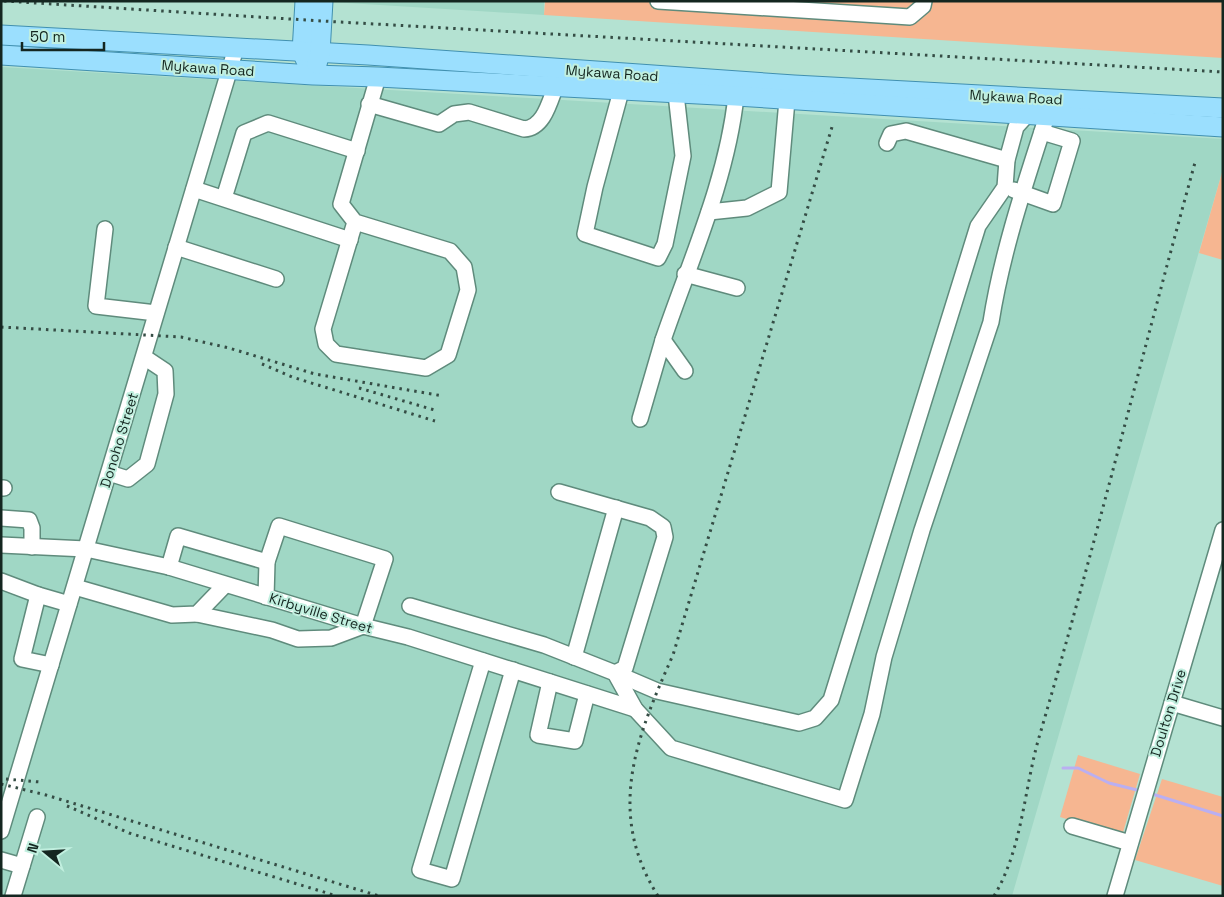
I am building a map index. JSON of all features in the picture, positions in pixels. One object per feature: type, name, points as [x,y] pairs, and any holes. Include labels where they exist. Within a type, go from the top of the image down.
[{"type":"main road","points":[[305,1],[313,75]]},
{"type":"main road","points":[[311,52],[323,1]]},
{"type":"main road","name":"Mykawa Road","points":[[1,35],[311,52],[624,82],[1028,107],[1044,124],[1223,127]]},
{"type":"main road","name":"Mykawa Road","points":[[1,55],[313,75],[378,77],[553,94],[624,82],[676,94],[736,89],[787,100],[1028,107],[1223,108]]},
{"type":"street","points":[[658,1],[910,17],[923,6],[924,1]]},
{"type":"street","name":"Donoho Street","points":[[1,831],[236,48]]},
{"type":"street","points":[[355,222],[323,329],[326,344],[336,354],[426,368],[448,354],[468,290],[464,267],[450,251],[355,222],[341,204],[378,77]]},
{"type":"street","points":[[624,82],[594,187],[585,234],[658,258],[665,244],[683,156],[676,94]]},
{"type":"street","points":[[640,419],[662,340],[709,212],[733,123],[736,89]]},
{"type":"street","points":[[369,104],[439,124],[454,114],[469,112],[524,129],[532,129],[539,124],[553,94]]},
{"type":"street","points":[[709,212],[747,208],[779,192],[787,100]]},
{"type":"street","points":[[410,606],[544,645],[657,691],[799,722],[815,718],[831,700],[978,226],[1005,187],[1007,160],[1016,126],[1028,107]]},
{"type":"street","points":[[224,198],[244,133],[253,128],[268,123],[357,151]]},
{"type":"street","points":[[616,673],[635,709],[671,748],[845,800],[872,714],[884,657],[922,530],[991,322],[995,294],[1021,195],[1044,124],[1072,141],[1053,204],[1021,195],[1005,187]]},
{"type":"street","points":[[887,143],[891,134],[906,130],[1007,160]]},
{"type":"street","points":[[194,190],[224,198],[350,240]]},
{"type":"street","points":[[105,229],[96,306],[156,313]]},
{"type":"street","points":[[176,247],[276,279]]},
{"type":"street","points":[[685,274],[737,288]]},
{"type":"street","points":[[662,340],[685,371]]},
{"type":"street","points":[[109,473],[128,479],[147,464],[166,394],[165,371],[144,357]]},
{"type":"street","points":[[559,492],[650,518],[663,527],[665,537],[625,668],[616,673]]},
{"type":"street","points":[[574,657],[616,508]]},
{"type":"street","points":[[1,518],[29,520],[32,528],[32,547]]},
{"type":"street","points":[[75,587],[172,615],[197,614],[272,630],[298,639],[331,638],[363,626],[385,560],[279,526],[267,562],[266,597]]},
{"type":"street","name":"Doulton Drive","points":[[1115,896],[1223,530]]},
{"type":"street","points":[[169,567],[178,536],[267,562]]},
{"type":"street","name":"Kirbyville Street","points":[[1,545],[86,549],[169,567],[363,626],[408,637],[635,709]]},
{"type":"street","points":[[1,581],[69,604]]},
{"type":"street","points":[[197,614],[225,585]]},
{"type":"street","points":[[38,595],[22,660],[51,665]]},
{"type":"street","points":[[484,661],[420,870],[452,880],[513,670]]},
{"type":"street","points":[[550,682],[538,735],[575,741],[587,694]]},
{"type":"street","points":[[1172,703],[1223,718]]},
{"type":"street","points":[[13,896],[37,817]]},
{"type":"street","points":[[1072,826],[1130,843]]},
{"type":"street","points":[[1,860],[22,866]]},
{"type":"shaded area","points":[[315,1],[544,1],[544,15]]},
{"type":"shaded area","points":[[545,1],[1223,1],[1223,58],[544,15]]},
{"type":"shaded area","points":[[1,67],[1223,139],[1223,169],[1012,896],[1,896]]},
{"type":"shaded area","points":[[1223,169],[1223,260],[1199,253]]},
{"type":"shaded area","points":[[1078,755],[1140,774],[1122,836],[1060,817]]},
{"type":"shaded area","points":[[1162,779],[1223,797],[1223,886],[1135,860]]},
{"type":"waterway","points":[[1063,768],[1078,768],[1109,783],[1141,791]]},
{"type":"waterway","points":[[1149,793],[1223,816]]},
{"type":"railway","points":[[4,1],[1223,72]]},
{"type":"railway","points":[[658,896],[642,865],[633,834],[630,804],[632,774],[638,745],[648,715],[673,655],[832,127]]},
{"type":"railway","points":[[994,896],[1004,877],[1017,838],[1035,754],[1081,590],[1196,159]]},
{"type":"railway","points":[[1,327],[181,337],[229,348],[315,374],[443,396]]},
{"type":"railway","points":[[262,364],[292,377],[435,421]]},
{"type":"railway","points":[[359,388],[438,411]]},
{"type":"railway","points":[[6,779],[40,782]]},
{"type":"railway","points":[[1,784],[46,795],[379,896]]},
{"type":"railway","points":[[67,806],[129,833],[337,896]]}]
